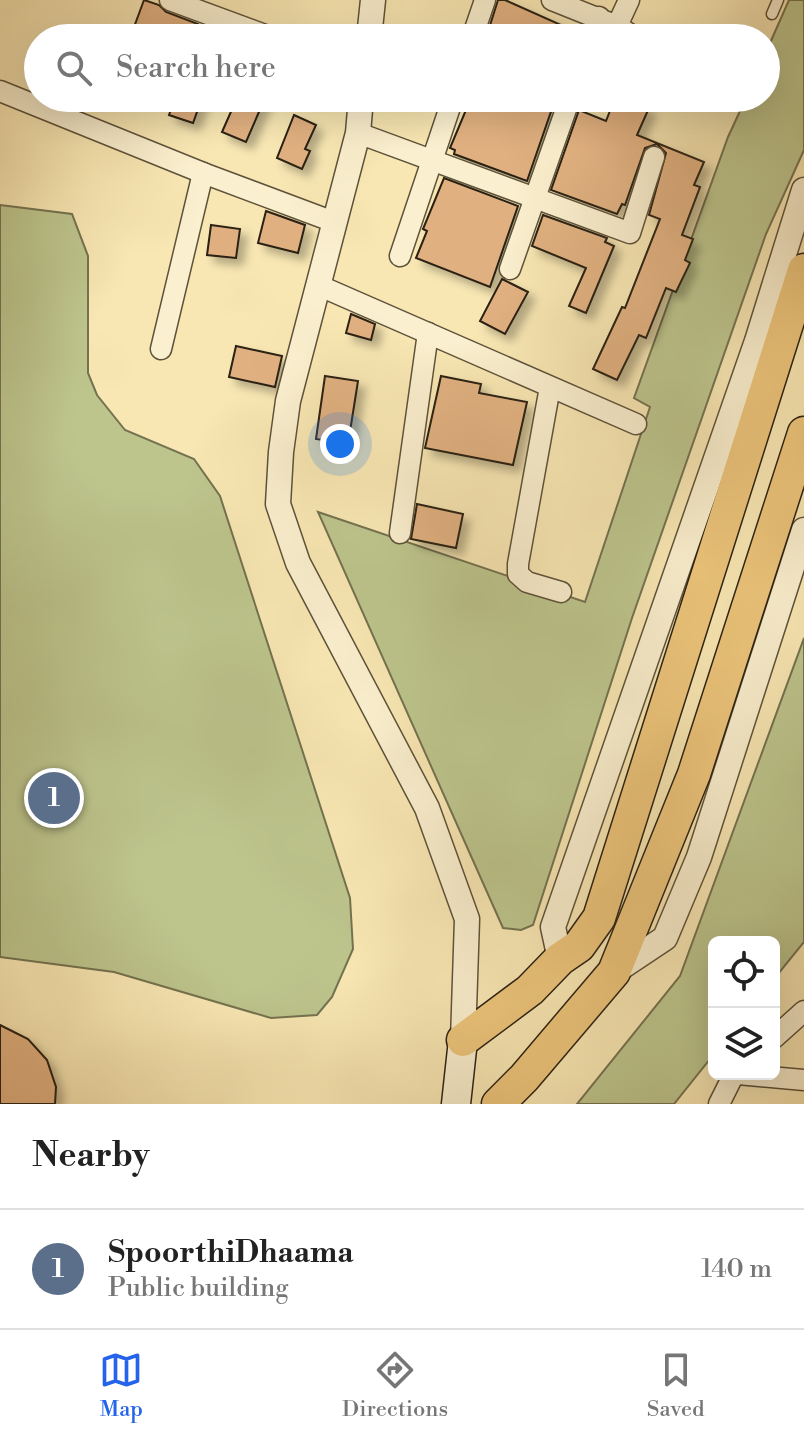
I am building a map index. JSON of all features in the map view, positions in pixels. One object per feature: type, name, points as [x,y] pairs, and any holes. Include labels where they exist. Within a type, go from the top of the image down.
[{"type":"main road","points":[[456,1104],[463,1040],[530,990],[560,959],[579,946],[599,918],[804,270]]},
{"type":"main road","points":[[498,1104],[614,972],[694,774],[804,433]]},
{"type":"street","points":[[170,0],[235,24]]},
{"type":"street","points":[[370,24],[373,0]]},
{"type":"street","points":[[477,24],[485,0]]},
{"type":"street","points":[[552,0],[612,24]]},
{"type":"street","points":[[608,22],[629,0]]},
{"type":"street","points":[[0,91],[24,101]]},
{"type":"street","points":[[52,112],[334,222]]},
{"type":"street","points":[[360,112],[358,133],[320,286],[288,401],[278,504],[298,563],[427,808],[467,919],[463,1040]]},
{"type":"street","points":[[400,256],[448,112]]},
{"type":"street","points":[[510,269],[565,112]]},
{"type":"street","points":[[358,133],[630,233],[654,157]]},
{"type":"street","points":[[161,349],[203,173]]},
{"type":"street","points":[[560,959],[553,927],[757,341],[804,190]]},
{"type":"street","points":[[320,286],[636,424]]},
{"type":"street","points":[[400,533],[428,333]]},
{"type":"street","points":[[550,387],[518,574],[527,582],[561,592]]},
{"type":"street","points":[[614,972],[665,938],[699,857],[804,530]]},
{"type":"street","points":[[780,1033],[804,1011]]},
{"type":"street","points":[[780,1078],[804,1080]]},
{"type":"street","points":[[719,1104],[733,1080]]},
{"type":"lane","points":[[772,14],[778,0]]},
{"type":"green space","points":[[789,0],[804,0],[804,150],[766,234],[632,618],[533,925],[521,930],[503,928],[318,512],[585,602],[650,407],[634,398],[728,137],[740,112],[780,112],[778,24]]},
{"type":"green space","points":[[0,205],[72,214],[88,256],[88,373],[97,395],[125,430],[194,459],[220,496],[350,898],[353,949],[332,997],[317,1015],[271,1018],[114,972],[0,957]]},
{"type":"green space","points":[[804,638],[804,942],[780,972],[780,936],[708,936],[708,1062],[674,1104],[577,1104],[680,976]]},
{"type":"building","points":[[144,0],[198,24],[135,24]]},
{"type":"building","points":[[498,0],[505,0],[559,24],[490,24]]},
{"type":"building","points":[[170,112],[197,112],[193,123],[169,115]]},
{"type":"building","points":[[231,112],[259,112],[246,142],[222,132]]},
{"type":"building","points":[[465,112],[551,112],[527,181],[454,154],[455,150],[450,148]]},
{"type":"building","points":[[578,112],[606,121],[610,112],[647,112],[637,135],[704,162],[694,185],[700,187],[682,235],[693,239],[685,260],[690,263],[676,292],[666,288],[646,338],[639,335],[617,380],[593,369],[622,307],[625,308],[660,219],[649,215],[666,153],[657,144],[645,148],[625,205],[622,204],[617,214],[551,190]]},
{"type":"building","points":[[294,115],[316,125],[305,149],[310,151],[302,169],[277,158]]},
{"type":"building","points":[[444,178],[518,206],[490,287],[416,258],[427,231],[423,229]]},
{"type":"building","points":[[266,211],[305,225],[298,253],[258,243]]},
{"type":"building","points":[[543,215],[607,238],[605,242],[614,246],[586,313],[569,306],[586,268],[532,246]]},
{"type":"building","points":[[211,225],[240,229],[236,258],[207,255]]},
{"type":"building","points":[[502,279],[528,292],[505,334],[480,321]]},
{"type":"building","points":[[351,314],[375,324],[371,340],[346,333]]},
{"type":"building","points":[[236,346],[282,356],[275,387],[229,377]]},
{"type":"building","points":[[325,376],[358,381],[348,444],[316,439]]},
{"type":"building","points":[[441,376],[481,384],[479,393],[527,402],[513,465],[425,448]]},
{"type":"building","points":[[417,504],[463,514],[456,548],[411,539]]},
{"type":"building","points":[[0,1025],[28,1039],[47,1060],[56,1087],[55,1104],[0,1104]]},
{"type":"place","name":"SpoorthiDhaama","points":[[54,798]]}]
